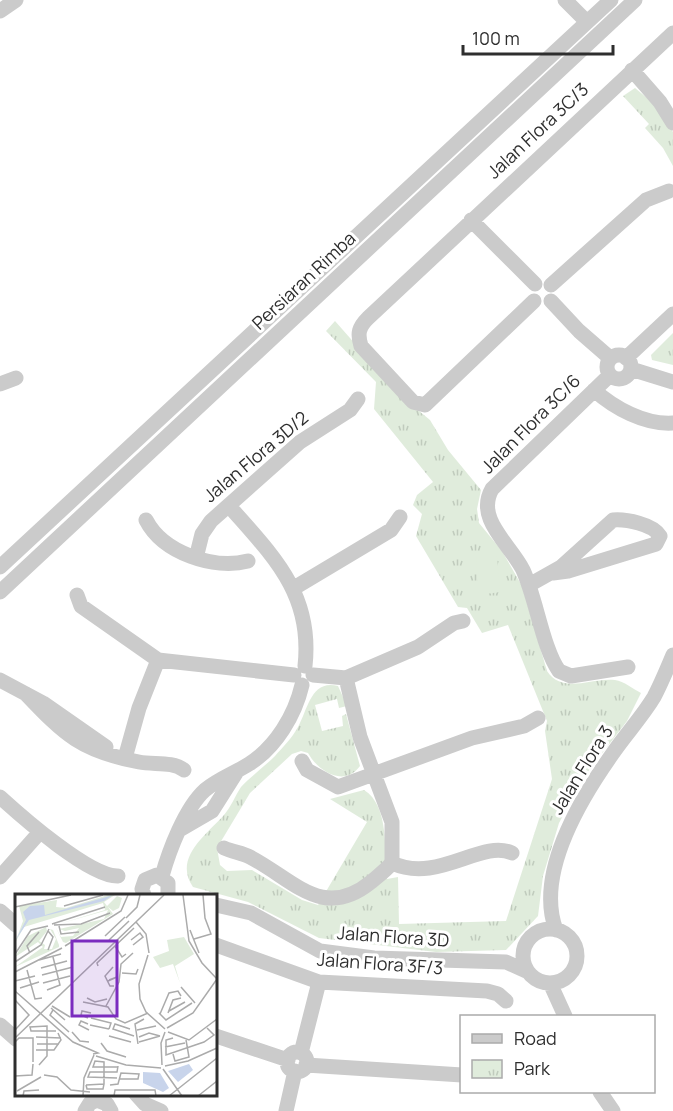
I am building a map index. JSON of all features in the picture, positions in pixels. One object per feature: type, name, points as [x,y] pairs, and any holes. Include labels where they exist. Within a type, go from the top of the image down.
[{"type":"street","points":[[0,11],[16,0]]},
{"type":"street","points":[[565,0],[587,22]]},
{"type":"street","name":"Persiaran Rimba","points":[[0,567],[611,0]]},
{"type":"street","name":"Persiaran Rimba","points":[[0,591],[635,0]]},
{"type":"street","name":"Jalan Flora 3C/3","points":[[534,301],[425,405],[413,402],[361,346],[360,327],[471,220],[673,33]]},
{"type":"street","points":[[632,70],[660,102],[673,123]]},
{"type":"street","points":[[551,285],[646,200],[669,191]]},
{"type":"street","points":[[471,220],[535,284]]},
{"type":"street","points":[[544,282],[551,285],[554,292],[551,301],[542,304],[534,301],[531,291],[535,284],[544,282]]},
{"type":"street","points":[[551,301],[579,332],[610,358]]},
{"type":"street","points":[[669,378],[628,363],[616,355],[610,358],[607,365],[610,375],[622,378],[628,363],[673,314]]},
{"type":"street","name":"Jalan Flora 3C/6","points":[[529,585],[512,550],[491,524],[486,506],[496,486],[610,375]]},
{"type":"street","points":[[0,384],[16,378]]},
{"type":"street","points":[[594,390],[620,409],[659,422],[673,423]]},
{"type":"street","name":"Jalan Flora 3D/2","points":[[196,558],[206,527],[300,442],[350,410],[358,399]]},
{"type":"street","points":[[162,876],[181,829],[213,811],[231,779],[275,741],[293,711],[304,675],[305,629],[294,588],[272,553],[230,507]]},
{"type":"street","points":[[294,588],[391,530],[400,517]]},
{"type":"street","points":[[147,520],[153,530],[175,548],[196,558],[216,562],[248,561]]},
{"type":"street","points":[[553,573],[568,571],[656,544],[661,538],[659,532],[631,522],[613,520],[553,573],[529,585],[555,664],[562,674],[572,676],[628,667]]},
{"type":"street","points":[[77,595],[81,606],[158,660],[346,678],[418,646],[454,623],[463,621]]},
{"type":"street","name":"Jalan Flora 3","points":[[554,923],[550,899],[555,870],[565,836],[598,774],[654,696],[673,655]]},
{"type":"street","points":[[125,758],[139,708],[158,660]]},
{"type":"street","points":[[224,848],[250,857],[313,895],[326,898],[343,898],[354,895],[392,863],[392,822],[359,730],[346,678]]},
{"type":"street","points":[[0,680],[26,694],[125,758],[176,766],[184,770]]},
{"type":"street","points":[[302,761],[307,770],[334,786],[374,775],[472,738],[524,726],[538,718]]},
{"type":"street","points":[[0,797],[39,832],[103,874],[118,876]]},
{"type":"street","points":[[0,877],[39,832]]},
{"type":"street","points":[[392,863],[404,867],[436,868],[491,850],[502,849],[512,853]]},
{"type":"street","points":[[144,894],[142,889],[145,880],[153,876],[162,876],[168,883],[168,894]]},
{"type":"street","name":"Jalan Flora 3D","points":[[218,905],[251,913],[310,947],[335,954],[431,961],[506,962],[526,970]]},
{"type":"street","points":[[0,911],[15,924]]},
{"type":"street","points":[[554,923],[570,939],[577,955],[572,971],[566,978],[550,983],[533,978],[526,970],[523,953],[526,944],[539,932],[554,923]]},
{"type":"street","name":"Jalan Flora 3F/3","points":[[218,946],[319,982],[487,991],[498,994],[506,1001]]},
{"type":"street","name":"Jalan Flora 3D","points":[[506,962],[523,953]]},
{"type":"street","points":[[562,1010],[566,978]]},
{"type":"street","points":[[286,1111],[319,982]]},
{"type":"street","points":[[550,983],[562,1010]]},
{"type":"street","points":[[0,1025],[15,1038]]},
{"type":"street","points":[[218,1037],[297,1062],[460,1076]]},
{"type":"street","points":[[601,1093],[613,1111]]},
{"type":"street","points":[[137,1096],[146,1104],[161,1111]]},
{"type":"street","points":[[85,1111],[90,1103],[104,1102]]},
{"type":"green space","points":[[635,88],[659,108],[673,132],[673,166],[663,148],[645,128],[649,124],[623,96]]},
{"type":"green space","points":[[335,321],[402,397],[430,420],[448,450],[481,490],[477,509],[479,523],[502,551],[522,586],[547,671],[554,678],[569,684],[615,680],[641,693],[627,721],[584,777],[559,823],[543,876],[538,916],[506,950],[436,952],[319,938],[248,902],[193,887],[188,876],[187,866],[194,848],[226,812],[241,787],[290,739],[316,691],[329,685],[338,686],[347,706],[339,708],[337,699],[315,705],[322,731],[343,726],[342,716],[346,714],[360,766],[347,776],[339,776],[318,766],[308,753],[301,751],[292,754],[250,793],[217,848],[220,865],[227,871],[252,870],[302,900],[318,905],[367,822],[330,799],[364,790],[372,797],[382,818],[387,879],[398,877],[399,924],[506,921],[552,779],[545,731],[547,721],[508,625],[482,633],[467,608],[458,607],[416,536],[422,514],[413,505],[417,495],[433,482],[374,409],[376,382],[326,331]]},
{"type":"green space","points":[[673,333],[673,365],[652,360],[651,355]]},
{"type":"green space","points":[[497,556],[500,592],[479,595],[476,558]]}]
